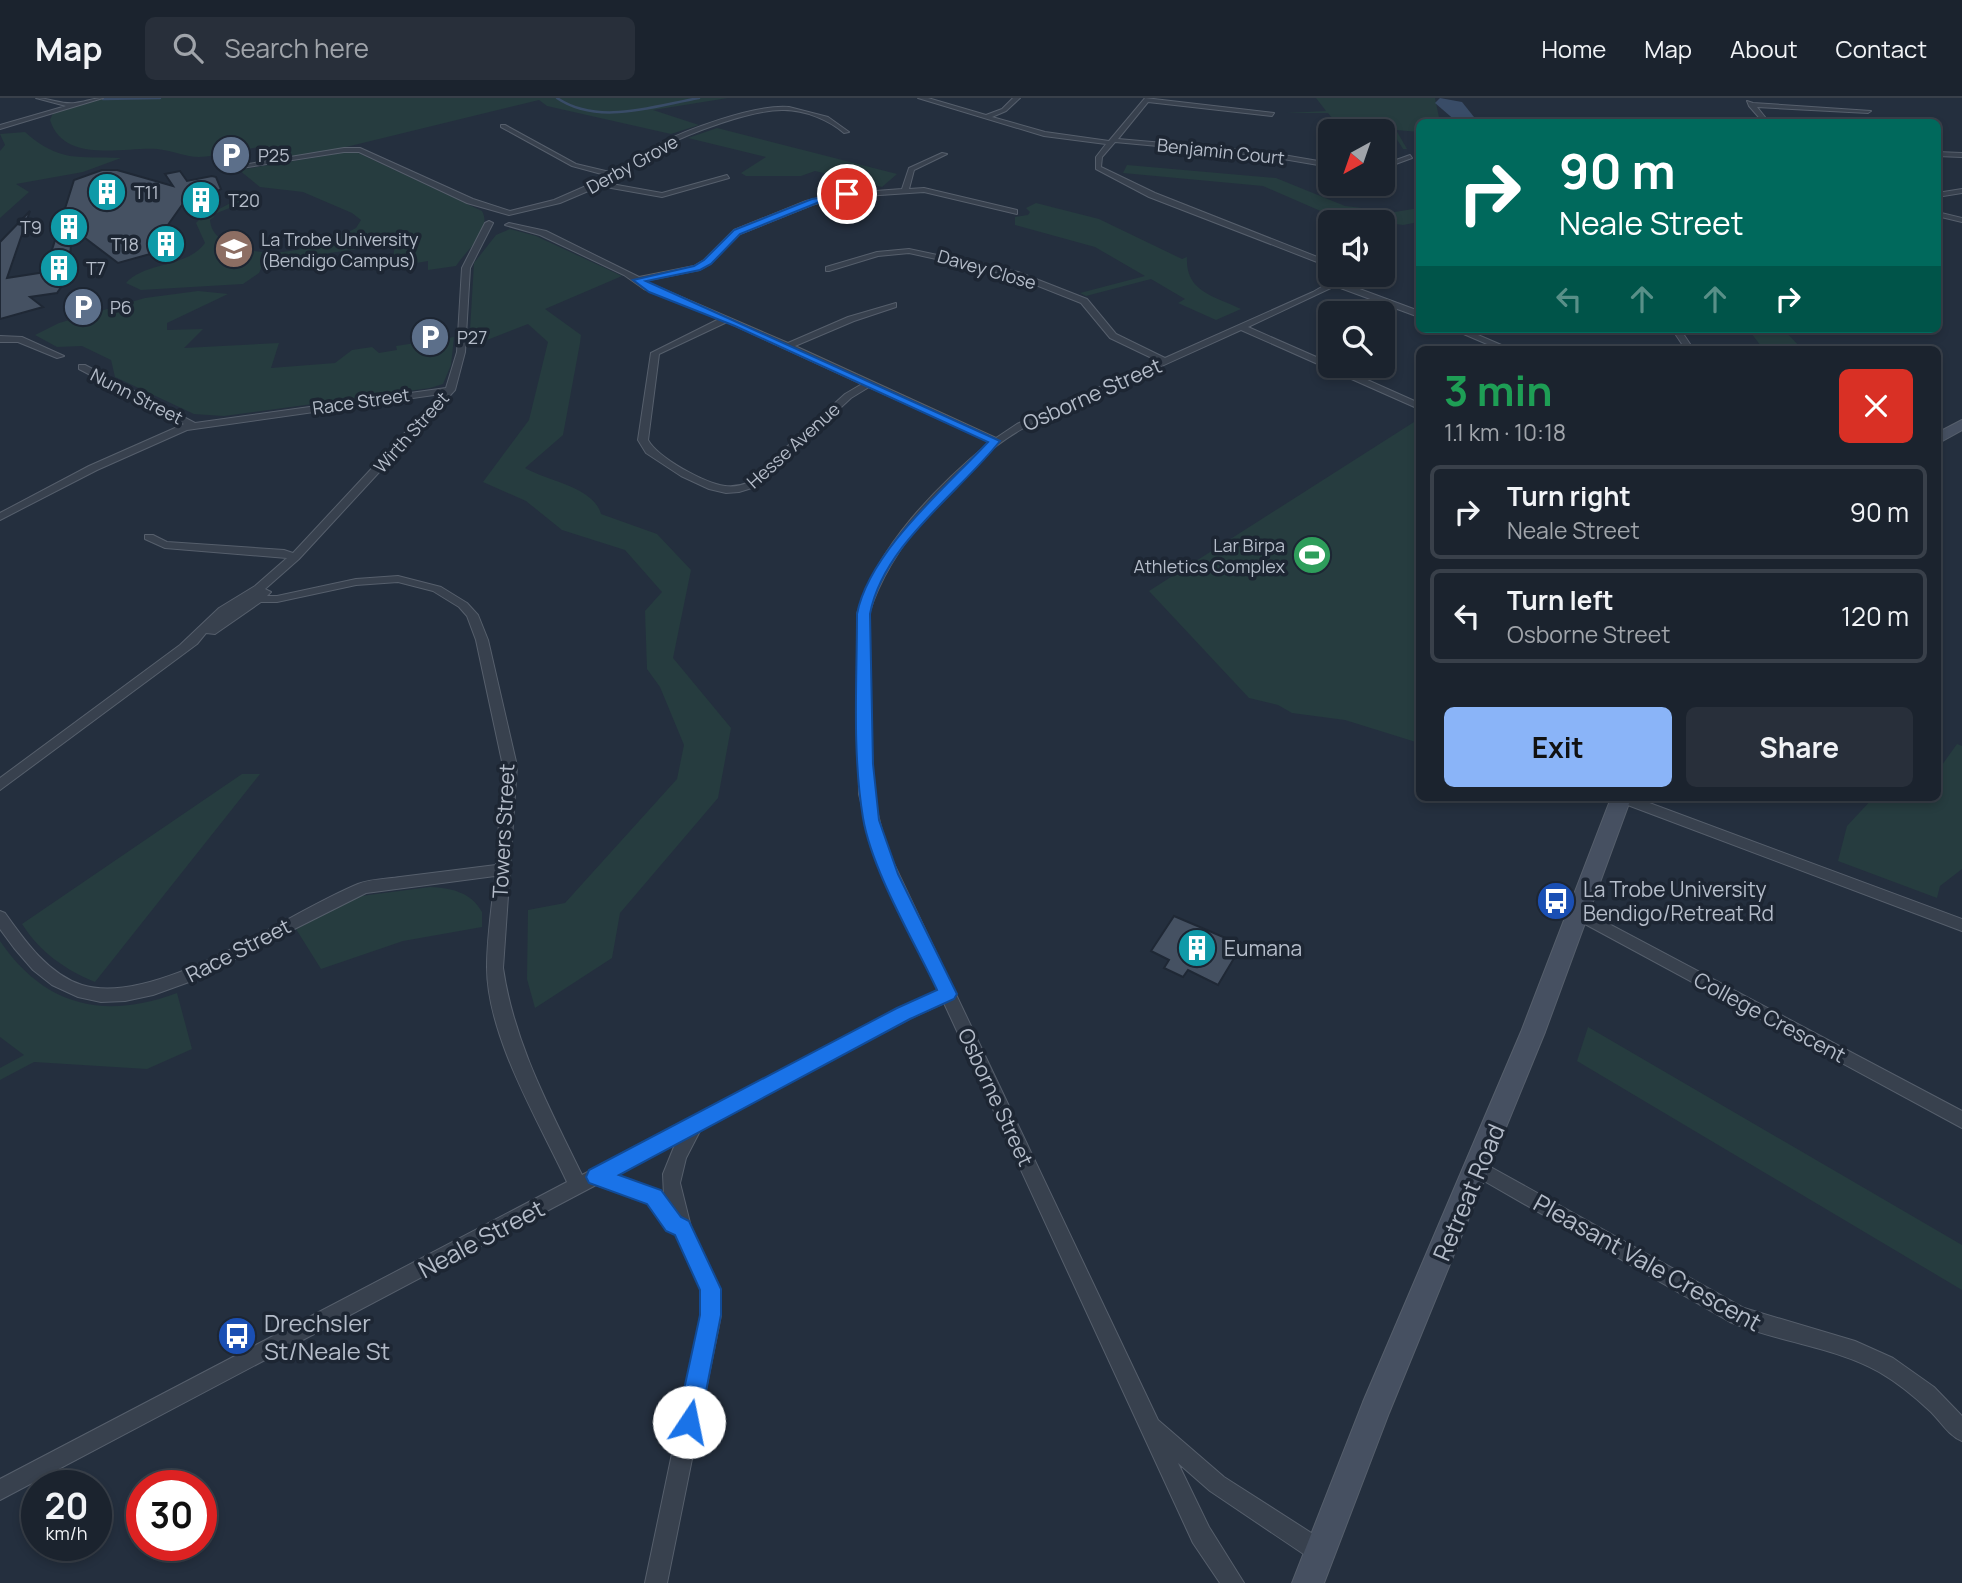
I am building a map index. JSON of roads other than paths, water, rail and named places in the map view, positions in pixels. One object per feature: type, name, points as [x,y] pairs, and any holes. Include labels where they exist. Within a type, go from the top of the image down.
[{"type":"street","points":[[38,98],[74,106]]},
{"type":"street","points":[[0,127],[100,98]]},
{"type":"street","name":"Benjamin Court","points":[[921,98],[1053,136],[1277,156],[1318,163]]},
{"type":"street","points":[[986,117],[1004,110],[1017,98]]},
{"type":"street","points":[[1745,98],[1763,119]]},
{"type":"street","points":[[1272,114],[1147,99],[1111,141],[1097,161],[1098,169],[1318,260]]},
{"type":"street","points":[[1751,105],[1868,111],[1862,104]]},
{"type":"street","name":"Derby Grove","points":[[490,221],[600,184],[655,149],[680,137],[775,109],[798,111],[834,123],[846,132]]},
{"type":"street","points":[[503,126],[574,164],[615,175]]},
{"type":"street","points":[[222,169],[356,150],[481,205],[520,217],[543,233],[638,280],[652,290],[788,346],[995,441]]},
{"type":"street","points":[[905,190],[911,169],[944,154]]},
{"type":"street","points":[[1941,154],[1962,155]]},
{"type":"street","points":[[1395,162],[1409,157]]},
{"type":"street","points":[[600,184],[662,195],[727,177]]},
{"type":"street","points":[[638,280],[696,268],[707,262],[737,232],[815,201],[847,194],[905,190],[940,193],[1014,212]]},
{"type":"street","points":[[1941,194],[1962,191]]},
{"type":"street","points":[[481,205],[490,221],[543,233]]},
{"type":"street","name":"Derby Grove","points":[[508,226],[537,207]]},
{"type":"street","points":[[1941,215],[1962,220]]},
{"type":"street","name":"Wirth Street","points":[[0,785],[255,596],[290,567],[295,557],[450,390],[461,352],[466,268],[482,242],[490,221]]},
{"type":"street","name":"Wirth Street","points":[[482,242],[508,226]]},
{"type":"street","name":"Davey Close","points":[[829,268],[877,254],[909,251],[1015,274],[1083,301],[1113,336],[1165,361]]},
{"type":"street","name":"Osborne Street","points":[[1233,1583],[1202,1535],[890,874],[871,820],[865,764],[863,614],[868,591],[888,557],[995,441],[1165,361],[1243,328],[1322,287]]},
{"type":"street","points":[[1356,287],[1416,313]]},
{"type":"street","points":[[788,346],[893,301],[906,306]]},
{"type":"street","name":"Hesse Avenue","points":[[726,319],[655,353],[643,440],[649,451],[715,488],[738,492],[751,485],[848,396],[869,383]]},
{"type":"street","points":[[1243,328],[1416,405]]},
{"type":"street","points":[[1466,333],[1499,346]]},
{"type":"street","points":[[0,339],[19,340],[60,356]]},
{"type":"street","name":"Nunn Street","points":[[82,367],[192,425]]},
{"type":"street","name":"Race Street","points":[[0,517],[102,464],[192,425],[450,390]]},
{"type":"street","points":[[1941,437],[1962,424]]},
{"type":"street","points":[[149,537],[165,545],[295,557]]},
{"type":"street","name":"Towers Street","points":[[255,596],[277,599],[356,582],[398,579],[437,589],[463,605],[472,615],[482,640],[510,766],[495,968],[499,1002],[528,1080],[578,1186]]},
{"type":"street","name":"Retreat Road","points":[[1308,1583],[1478,1168],[1621,801]]},
{"type":"street","points":[[1630,801],[1962,925]]},
{"type":"street","name":"Race Street","points":[[0,916],[30,957],[50,975],[86,994],[120,997],[157,989],[184,978],[363,888],[503,869]]},
{"type":"street","name":"College Crescent","points":[[1577,913],[1962,1120]]},
{"type":"street","name":"Neale Street","points":[[5,1490],[904,1014],[948,994]]},
{"type":"street","points":[[656,1583],[712,1302],[710,1289],[682,1228],[682,1217],[674,1200],[671,1180],[694,1125]]},
{"type":"street","name":"Pleasant Vale Crescent","points":[[1478,1168],[1737,1315],[1779,1332],[1829,1343],[1877,1360],[1929,1396],[1962,1431]]},
{"type":"street","points":[[596,1177],[654,1196],[674,1224],[682,1228]]},
{"type":"street","name":"Osborne Street","points":[[1149,1423],[1217,1484],[1319,1551]]},
{"type":"water","points":[[1440,98],[1462,102],[1476,119],[1454,119],[1435,103]]},
{"type":"waterway","points":[[103,99],[160,98]]},
{"type":"waterway","points":[[557,98],[590,111],[608,112],[626,112],[699,98]]},
{"type":"place","name":"P25","points":[[231,155]]},
{"type":"place","name":"T11","points":[[107,192]]},
{"type":"place","name":"T20","points":[[201,200]]},
{"type":"place","name":"T9","points":[[69,227]]},
{"type":"place","name":"T18","points":[[166,244]]},
{"type":"place","name":"La Trobe University (Bendigo Campus)","points":[[234,249]]},
{"type":"place","name":"T7","points":[[59,268]]},
{"type":"place","name":"P6","points":[[83,307]]},
{"type":"place","name":"P27","points":[[430,337]]},
{"type":"place","name":"Lar Birpa Athletics Complex","points":[[1312,555]]},
{"type":"place","name":"La Trobe University Bendigo/Retreat Rd","points":[[1556,901]]},
{"type":"place","name":"Eumana","points":[[1197,948]]},
{"type":"place","name":"Drechsler St/Neale St","points":[[237,1336]]}]
